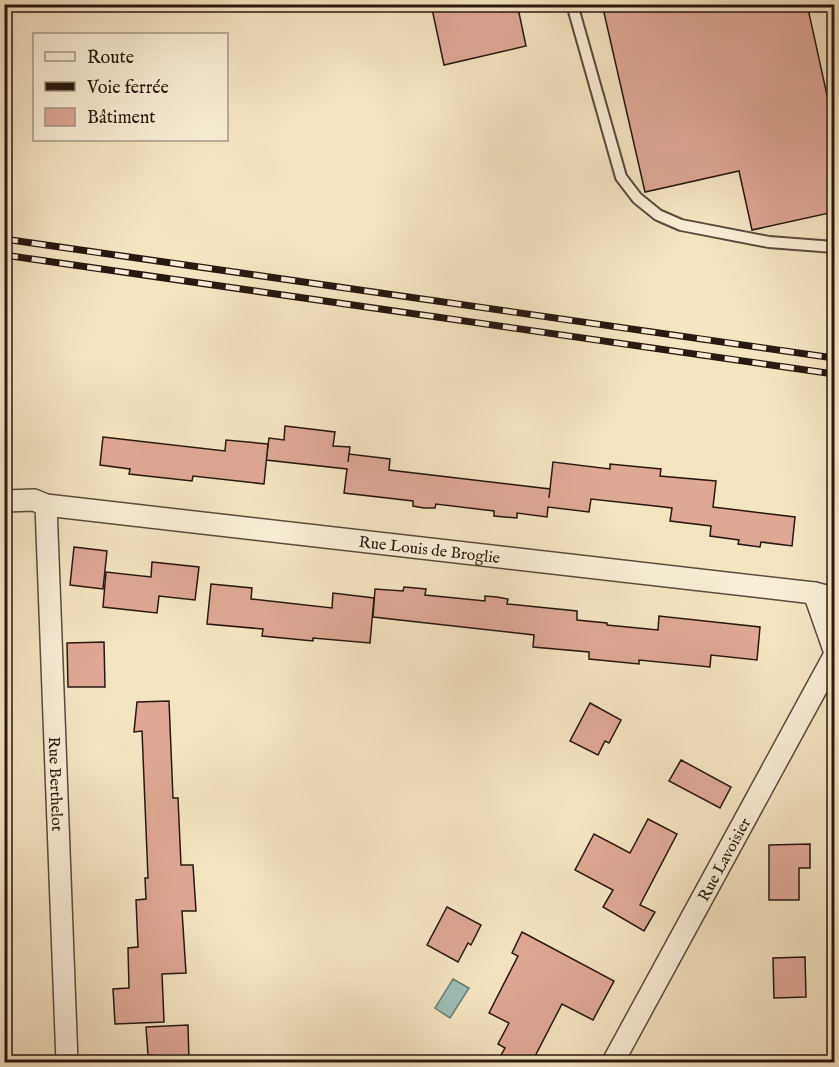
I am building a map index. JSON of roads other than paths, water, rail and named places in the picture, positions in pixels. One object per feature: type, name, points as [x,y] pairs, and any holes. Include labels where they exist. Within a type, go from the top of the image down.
[{"type":"street","name":"Rue Louis de Broglie","points":[[4,501],[34,500],[46,505],[814,593],[834,598]]},
{"type":"street","name":"Rue Berthelot","points":[[46,505],[67,1062]]},
{"type":"street","points":[[814,593],[834,650]]},
{"type":"street","name":"Rue Lavoisier","points":[[613,1062],[834,656]]},
{"type":"lane","points":[[572,4],[621,177],[637,198],[658,215],[681,225],[769,243],[834,247]]},
{"type":"water","points":[[453,979],[469,988],[450,1018],[435,1008]]},
{"type":"railway","points":[[4,239],[834,358]]},
{"type":"railway","points":[[4,255],[834,374]]}]
